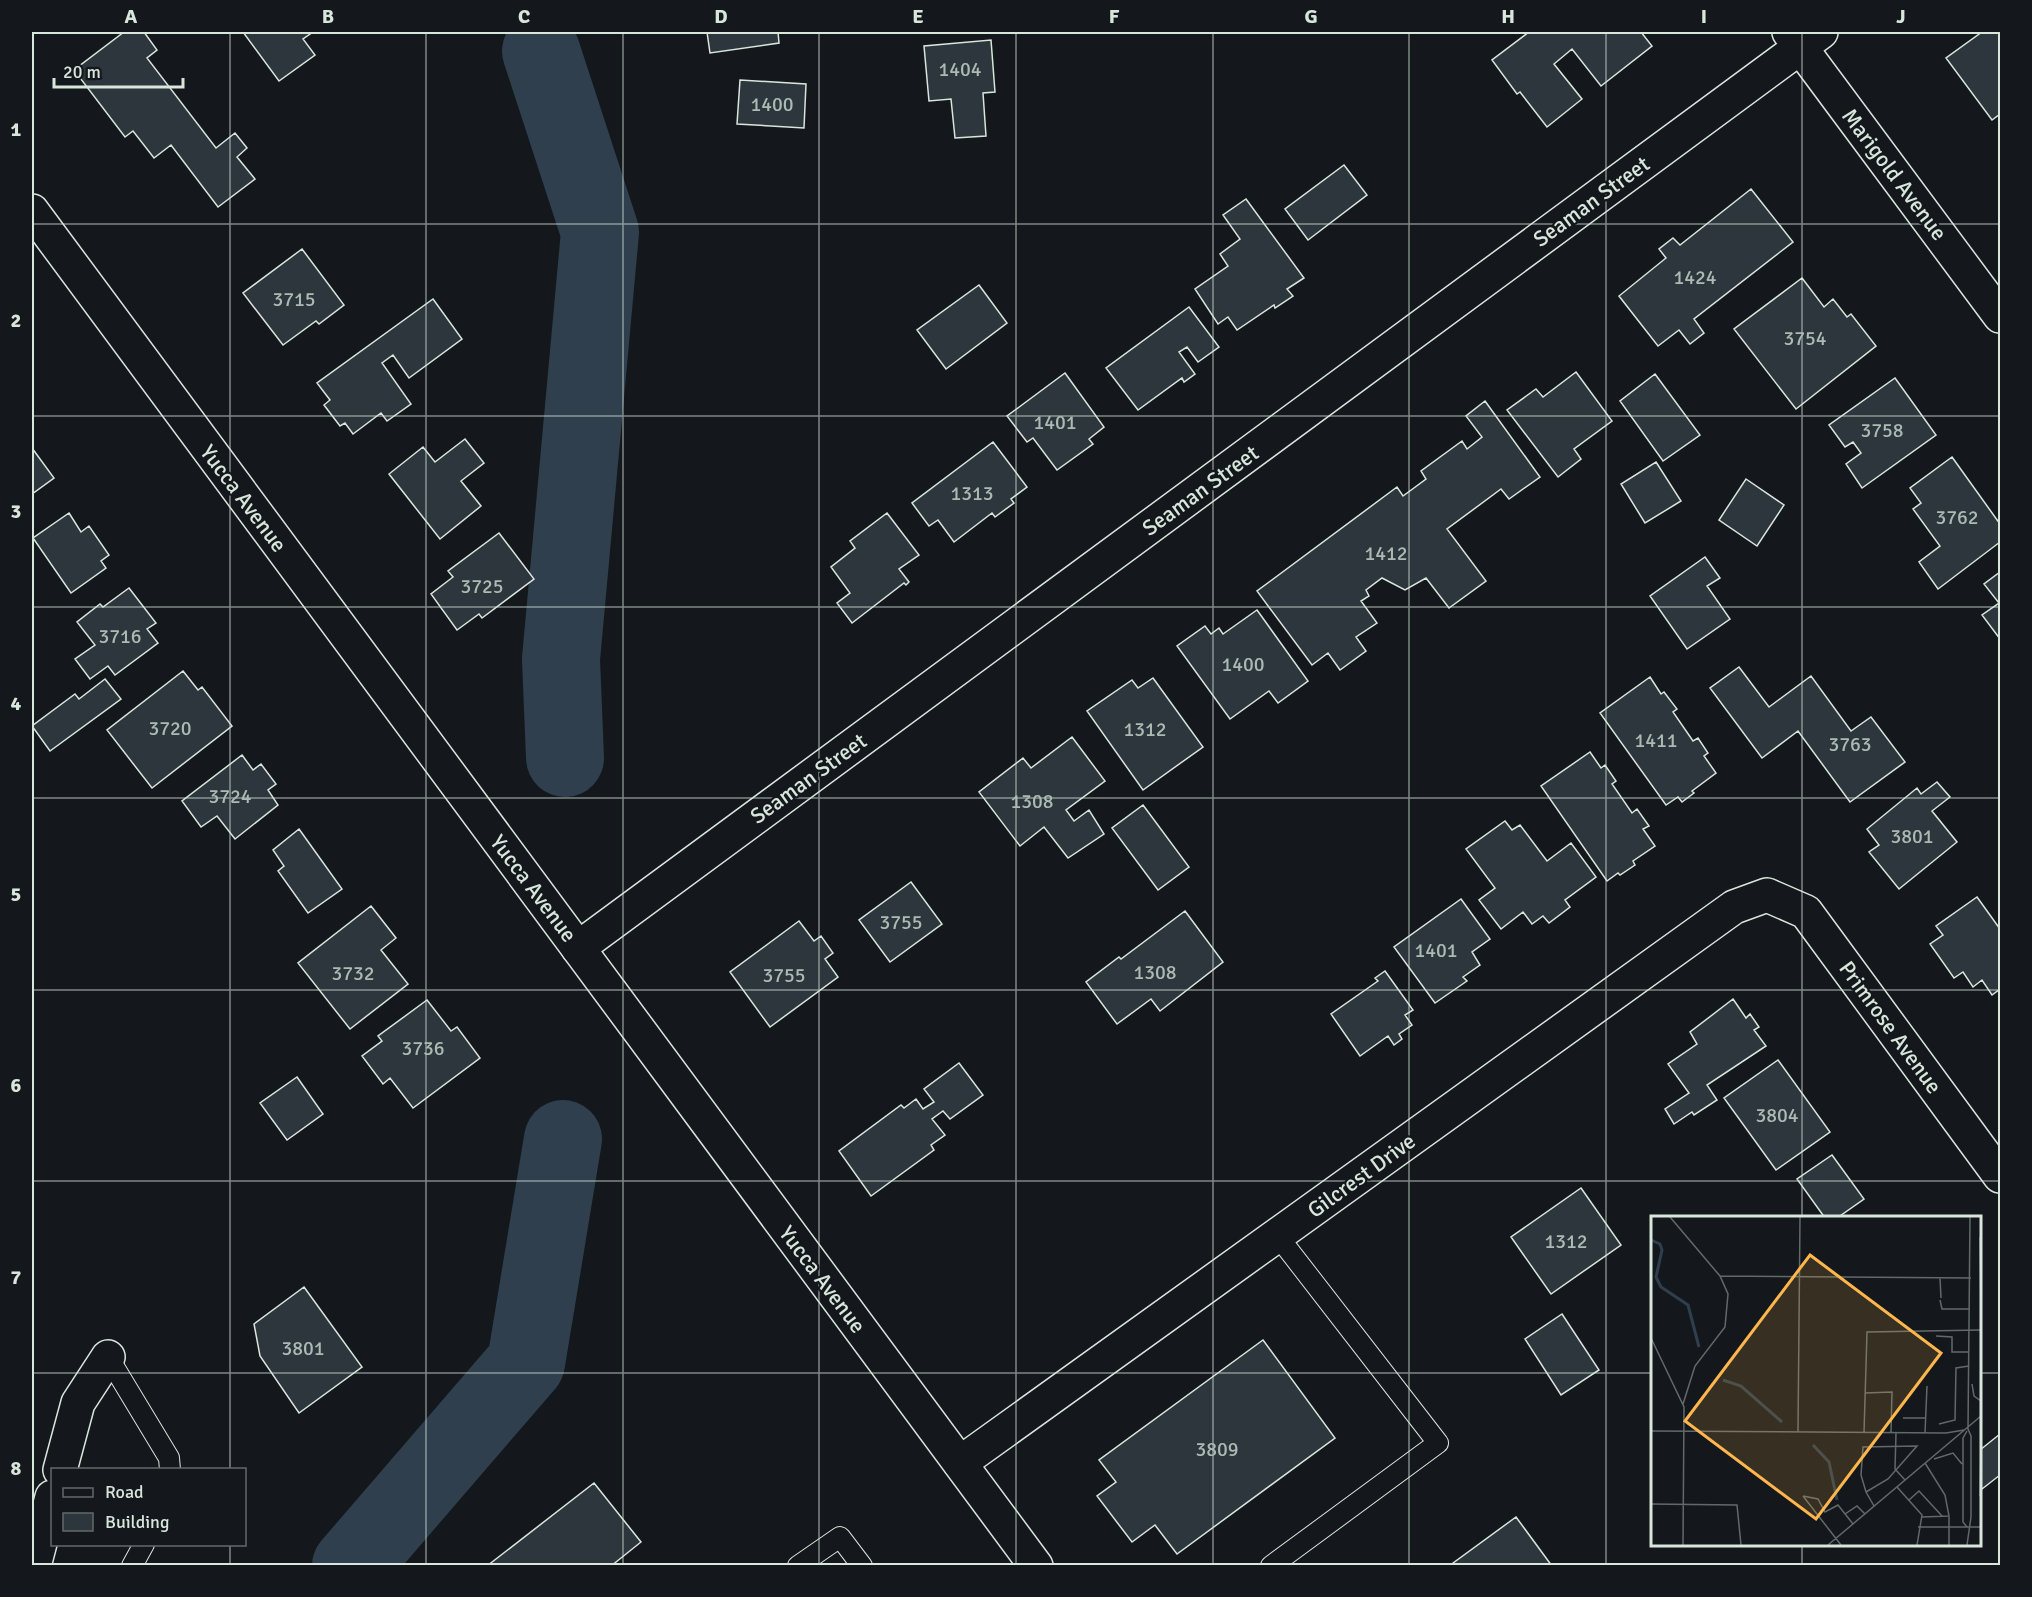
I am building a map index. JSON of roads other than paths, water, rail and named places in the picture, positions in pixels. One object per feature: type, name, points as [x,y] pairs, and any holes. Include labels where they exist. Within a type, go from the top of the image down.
[{"type":"street","name":"Marigold Avenue","points":[[1804,37],[2001,316]]},
{"type":"street","name":"Seaman Street","points":[[578,948],[1804,37]]},
{"type":"street","name":"Yucca Avenue","points":[[32,211],[1036,1566]]},
{"type":"street","name":"Primrose Avenue","points":[[1767,895],[1806,912],[2001,1176]]},
{"type":"street","name":"Gilcrest Drive","points":[[960,1463],[1734,907],[1767,895]]},
{"type":"street","points":[[61,1468],[78,1403],[108,1357]]},
{"type":"street","points":[[34,1566],[51,1501]]},
{"type":"lane","points":[[1271,1566],[1438,1443],[1277,1235]]},
{"type":"lane","points":[[108,1357],[169,1458],[170,1468]]},
{"type":"lane","points":[[798,1566],[840,1537],[862,1566]]},
{"type":"lane","points":[[132,1566],[143,1546]]},
{"type":"waterway","points":[[541,51],[600,232],[561,659],[565,758]]},
{"type":"waterway","points":[[351,1566],[526,1363],[563,1139]]}]
